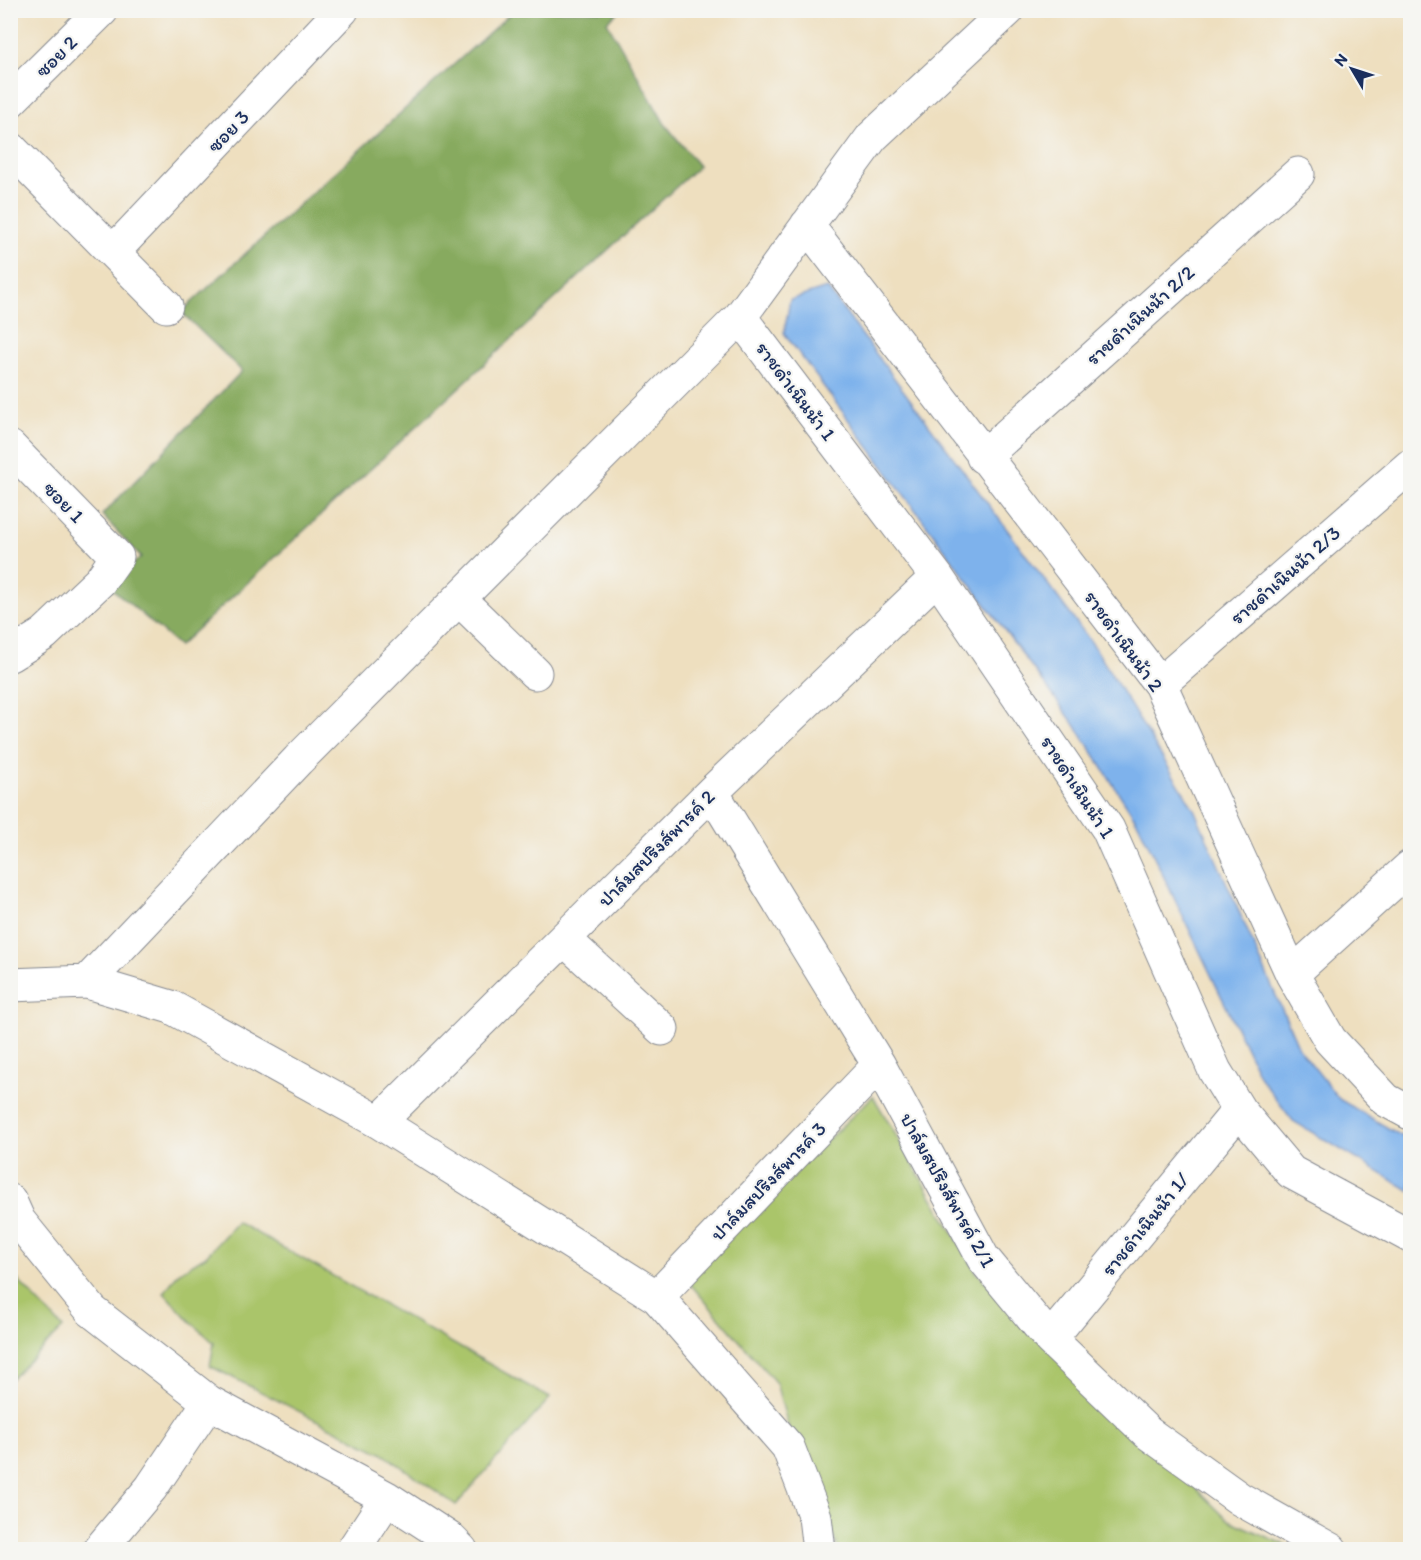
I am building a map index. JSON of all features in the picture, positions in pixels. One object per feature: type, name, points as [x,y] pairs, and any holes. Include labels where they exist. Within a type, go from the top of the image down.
[{"type":"street","name":"ซอย 2","points":[[10,101],[102,10]]},
{"type":"street","name":"ซอย 3","points":[[114,251],[342,10]]},
{"type":"street","points":[[87,982],[298,760],[740,317],[872,137],[1008,10]]},
{"type":"street","points":[[10,148],[166,306]]},
{"type":"street","name":"ราชดำเนินน้า 2/2","points":[[983,457],[1298,174]]},
{"type":"street","name":"ราชดำเนินน้า 2","points":[[807,225],[983,457],[1160,684],[1292,974],[1330,1040],[1386,1100],[1410,1113]]},
{"type":"street","name":"ราชดำเนินน้า 1","points":[[740,317],[937,577],[1108,829],[1215,1071],[1239,1110],[1291,1172],[1410,1236]]},
{"type":"street","name":"ซอย 1","points":[[10,447],[117,557],[100,581],[44,634],[10,655]]},
{"type":"street","name":"ราชดำเนินน้า 2/3","points":[[1160,684],[1410,466]]},
{"type":"street","name":"ปาล์มสปริงส์พารค์ 2","points":[[380,1122],[712,792],[937,577]]},
{"type":"street","points":[[459,599],[535,673]]},
{"type":"street","name":"ปาล์มสปริงส์พารค์ 2/1","points":[[712,792],[879,1065],[983,1258],[1050,1339],[1148,1433],[1240,1499],[1331,1550]]},
{"type":"street","points":[[1292,974],[1410,867]]},
{"type":"street","points":[[564,939],[662,1029]]},
{"type":"street","points":[[10,984],[87,982],[171,1007],[380,1122],[657,1297],[788,1447],[815,1517],[819,1550]]},
{"type":"street","name":"ปาล์มสปริงส์พารค์ 3","points":[[657,1297],[879,1065]]},
{"type":"street","name":"ราชดำเนินน้า 1/","points":[[1050,1339],[1239,1110]]},
{"type":"street","points":[[10,1201],[19,1221],[92,1311],[209,1402],[387,1498],[450,1539],[461,1550]]},
{"type":"street","points":[[99,1550],[151,1488],[209,1402]]},
{"type":"street","points":[[353,1550],[387,1498]]},
{"type":"green space","points":[[513,11],[619,11],[607,22],[665,124],[699,166],[179,646],[109,586],[141,557],[102,515],[242,371],[181,312]]},
{"type":"green space","points":[[873,1096],[976,1272],[1227,1519],[1294,1549],[839,1549],[800,1468],[776,1383],[685,1278]]},
{"type":"green space","points":[[237,1222],[550,1398],[456,1505],[383,1454],[210,1366],[214,1343],[164,1293],[178,1273],[206,1256]]},
{"type":"green space","points":[[11,1273],[63,1328],[11,1379]]},
{"type":"water","points":[[827,288],[1094,646],[1194,809],[1299,1048],[1339,1099],[1410,1141],[1410,1191],[1293,1121],[1261,1079],[1138,823],[1075,725],[784,333],[790,300]]}]
